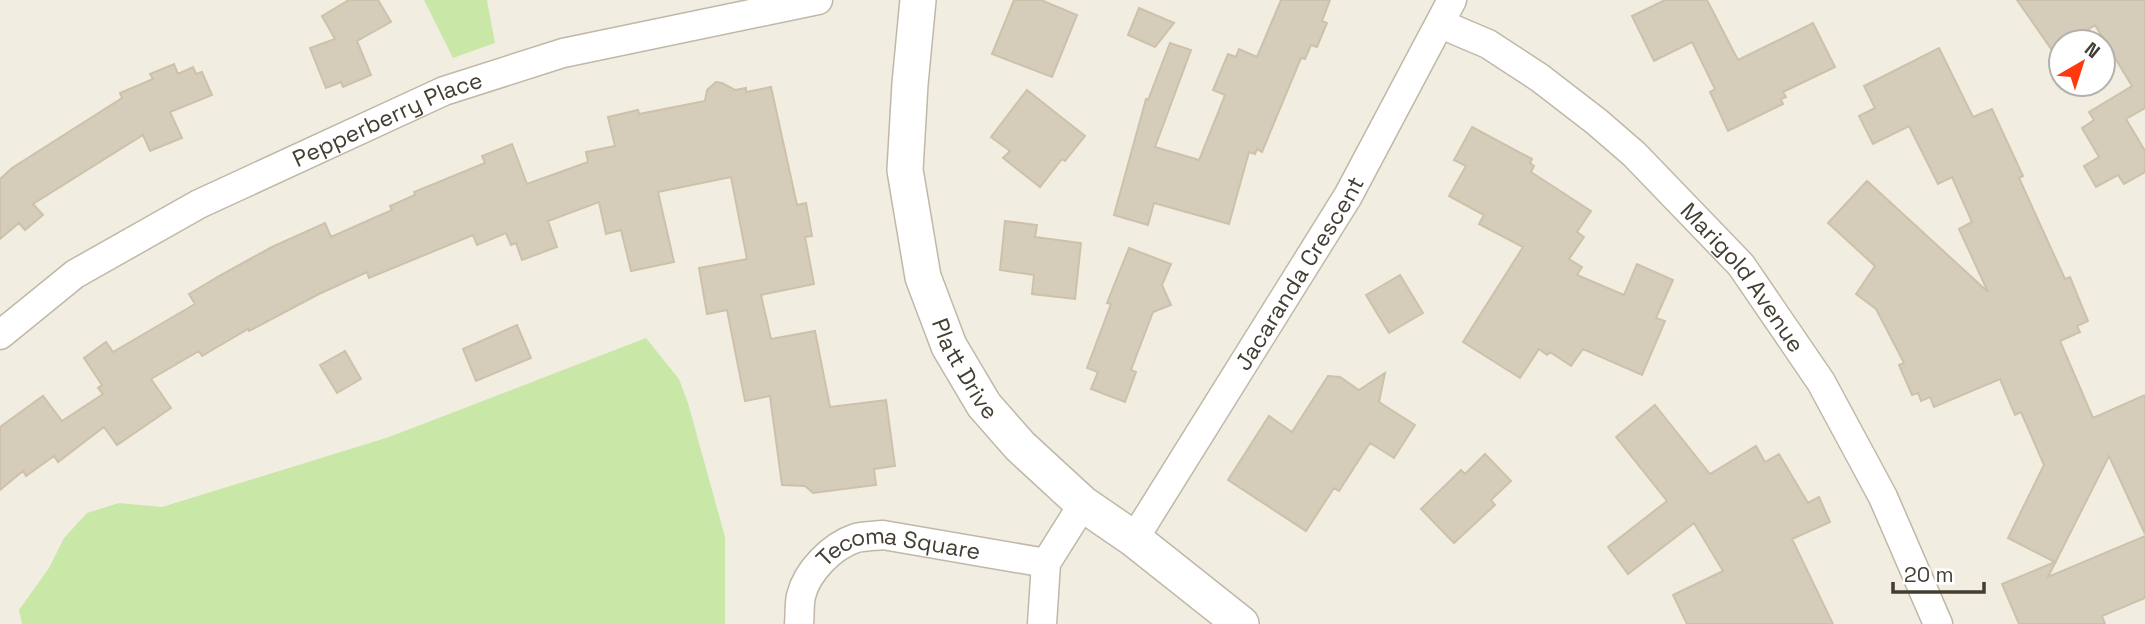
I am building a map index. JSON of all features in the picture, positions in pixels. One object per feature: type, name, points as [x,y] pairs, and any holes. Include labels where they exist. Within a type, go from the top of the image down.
[{"type":"street","name":"Pepperberry Place","points":[[0,335],[75,274],[199,204],[443,91],[563,53],[818,0]]},
{"type":"street","name":"Platt Drive","points":[[918,0],[905,170],[923,277],[948,346],[984,405],[1020,446],[1083,504],[1134,538],[1241,624]]},
{"type":"street","name":"Jacaranda Crescent","points":[[1134,538],[1348,196],[1447,12]]},
{"type":"street","name":"Marigold Avenue","points":[[1447,12],[1597,122],[1634,154],[1741,265],[1821,382],[1883,497],[1938,624]]},
{"type":"street","points":[[1042,624],[1046,563],[1083,504]]},
{"type":"street","name":"Tecoma Square","points":[[799,624],[801,596],[814,570],[826,557],[847,542],[860,537],[883,535],[1046,563]]},
{"type":"green space","points":[[424,0],[487,0],[495,43],[453,58]]},
{"type":"green space","points":[[646,338],[679,379],[688,403],[725,537],[725,624],[22,624],[19,610],[49,568],[64,538],[87,513],[119,503],[162,507],[389,437]]},
{"type":"building","points":[[349,0],[378,0],[391,22],[357,41],[371,75],[343,87],[341,82],[326,88],[310,48],[335,39],[322,16]]},
{"type":"building","points":[[1014,0],[1041,0],[1077,15],[1052,77],[992,54]]},
{"type":"building","points":[[1281,0],[1330,0],[1322,21],[1327,23],[1317,47],[1311,45],[1305,59],[1301,58],[1262,152],[1257,149],[1255,154],[1249,152],[1229,224],[1154,203],[1148,225],[1114,215],[1146,99],[1148,100],[1170,43],[1191,50],[1155,147],[1199,160],[1225,95],[1213,90],[1228,54],[1236,57],[1239,49],[1257,57]]},
{"type":"building","points":[[1665,0],[1707,0],[1738,60],[1813,23],[1835,67],[1783,92],[1786,97],[1781,99],[1783,104],[1728,131],[1710,92],[1715,89],[1692,42],[1654,61],[1632,16]]},
{"type":"building","points":[[2017,0],[2145,0],[2145,108],[2126,119],[2145,151],[2145,172],[2124,184],[2118,175],[2096,187],[2084,166],[2099,157],[2082,128],[2094,120],[2089,112],[2112,98],[2117,98],[2117,95],[2132,86],[2117,61],[2117,28],[2097,28],[2095,25],[2091,28],[2047,28],[2047,43]]},
{"type":"building","points":[[1139,8],[1174,23],[1155,47],[1128,35]]},
{"type":"building","points":[[1939,48],[1973,117],[1992,109],[2023,176],[2019,178],[2065,279],[2070,277],[2088,321],[2077,326],[2080,332],[2060,341],[2093,418],[2145,395],[2145,534],[2109,456],[2048,577],[2145,536],[2145,598],[2102,616],[2105,624],[2019,624],[2002,584],[2055,562],[2008,538],[2044,465],[2021,412],[2015,415],[2000,379],[1934,407],[1930,397],[1921,401],[1918,393],[1912,395],[1899,365],[1904,363],[1876,309],[1856,294],[1875,266],[1828,223],[1867,181],[1988,292],[1959,229],[1972,222],[1952,177],[1938,184],[1909,126],[1873,144],[1859,116],[1875,108],[1864,86]]},
{"type":"building","points":[[174,64],[178,74],[193,67],[196,74],[202,72],[212,95],[170,112],[182,138],[150,151],[143,135],[33,204],[43,215],[25,230],[19,223],[0,239],[0,179],[12,168],[122,98],[120,93],[153,79],[150,74]]},
{"type":"building","points":[[716,82],[735,90],[746,88],[746,92],[771,87],[797,205],[806,203],[812,236],[805,237],[814,284],[761,295],[771,339],[815,331],[830,407],[886,400],[895,466],[874,469],[876,485],[813,493],[805,486],[782,485],[770,396],[745,401],[727,310],[707,314],[699,268],[747,259],[731,177],[658,192],[674,262],[631,271],[621,230],[606,234],[599,202],[548,221],[557,247],[522,260],[516,243],[511,245],[506,233],[477,245],[473,235],[369,278],[367,272],[249,331],[248,329],[202,356],[199,351],[151,379],[171,408],[117,445],[104,427],[58,462],[54,456],[26,476],[23,471],[0,490],[0,427],[43,396],[62,421],[103,394],[98,388],[102,385],[84,358],[106,342],[113,352],[195,304],[189,294],[219,276],[272,247],[325,223],[331,237],[392,210],[390,206],[415,195],[414,192],[485,163],[482,156],[512,144],[527,184],[588,162],[586,152],[615,146],[608,117],[705,101],[707,90]]},
{"type":"building","points":[[1027,90],[1085,136],[1040,187],[1003,158],[1010,151],[991,137]]},
{"type":"building","points":[[1472,127],[1532,159],[1530,163],[1534,166],[1531,172],[1591,211],[1577,232],[1584,237],[1569,259],[1582,267],[1577,275],[1624,295],[1637,264],[1673,280],[1656,318],[1665,321],[1642,375],[1583,349],[1571,366],[1550,352],[1547,355],[1539,349],[1520,378],[1463,342],[1523,247],[1479,224],[1484,215],[1449,196],[1466,166],[1454,160]]},
{"type":"building","points":[[1005,221],[1037,225],[1035,237],[1081,243],[1075,299],[1032,294],[1034,275],[1000,270]]},
{"type":"building","points":[[1129,248],[1171,264],[1162,285],[1171,305],[1153,312],[1131,370],[1136,372],[1125,402],[1091,389],[1098,372],[1087,368],[1111,304],[1107,303]]},
{"type":"building","points":[[1400,275],[1423,313],[1389,333],[1366,295]]},
{"type":"building","points":[[517,325],[531,358],[476,381],[463,349]]},
{"type":"building","points":[[345,351],[361,379],[337,393],[320,365]]},
{"type":"building","points":[[1385,373],[1379,402],[1415,425],[1394,458],[1370,443],[1339,491],[1334,488],[1306,531],[1228,480],[1269,416],[1292,432],[1328,376],[1340,377],[1359,390]]},
{"type":"building","points":[[1655,405],[1710,474],[1756,446],[1765,462],[1779,454],[1808,503],[1819,497],[1830,522],[1792,539],[1833,624],[1687,624],[1673,595],[1723,571],[1694,523],[1628,574],[1608,547],[1667,501],[1616,437]]},
{"type":"building","points":[[1485,454],[1511,481],[1491,500],[1495,505],[1454,543],[1421,509],[1461,470],[1465,474]]}]
